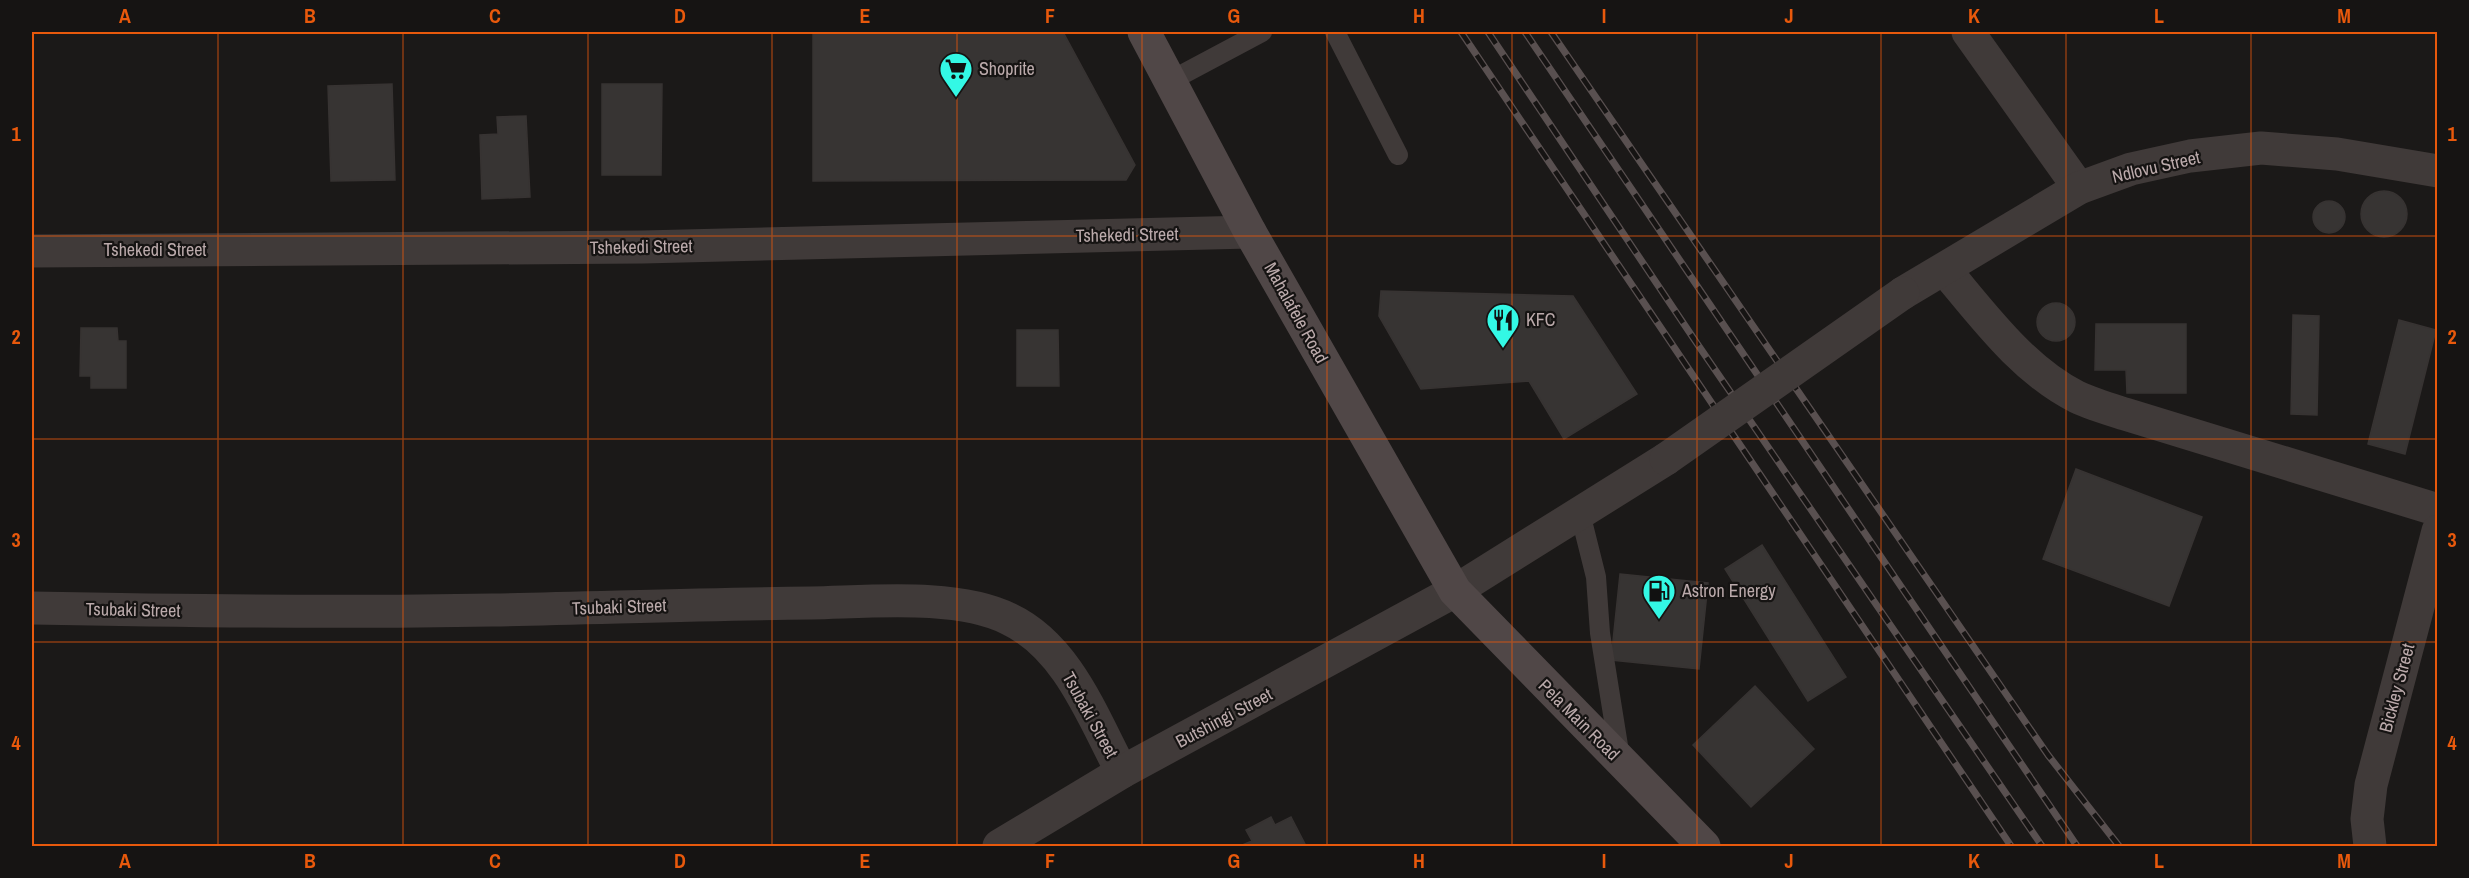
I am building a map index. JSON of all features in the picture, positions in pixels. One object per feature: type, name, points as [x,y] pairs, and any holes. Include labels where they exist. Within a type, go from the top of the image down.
[{"type":"main road","name":"Mahalafele Road","points":[[1144,32],[1250,232],[1455,591]]},
{"type":"main road","name":"Pela Main Road","points":[[1455,591],[1698,845]]},
{"type":"street","points":[[1968,32],[2079,188]]},
{"type":"street","name":"Ndlovu Street","points":[[1666,459],[1904,293],[2079,188],[2131,169],[2190,156],[2261,148],[2337,154],[2438,171]]},
{"type":"street","name":"Tshekedi Street","points":[[32,250],[643,247],[1250,232]]},
{"type":"street","points":[[1945,270],[2015,349],[2047,379],[2078,397],[2125,414],[2438,510]]},
{"type":"street","name":"Butshingi Street","points":[[997,846],[1122,772],[1455,591],[1666,459]]},
{"type":"street","name":"Bickley Street","points":[[2370,846],[2367,819],[2371,785],[2432,577],[2438,531]]},
{"type":"street","name":"Tsubaki Street","points":[[32,608],[250,612],[491,610],[856,602],[970,605],[1008,618],[1035,634],[1056,655],[1077,687],[1122,772]]},
{"type":"lane","points":[[1170,81],[1262,32]]},
{"type":"lane","points":[[1335,32],[1398,155]]},
{"type":"lane","points":[[1580,513],[1596,577],[1600,633],[1620,762]]},
{"type":"building","name":"Shoprite","points":[[813,32],[1063,32],[1135,165],[1126,180],[813,181]]},
{"type":"building","points":[[392,84],[395,180],[331,181],[328,86]]},
{"type":"building","points":[[602,84],[662,84],[661,175],[602,175]]},
{"type":"building","points":[[526,116],[530,197],[482,199],[480,135],[498,134],[497,117]]},
{"type":"building","points":[[2384,191],[2400,198],[2407,214],[2400,230],[2384,237],[2368,230],[2361,214],[2368,198]]},
{"type":"building","points":[[2329,201],[2340,206],[2345,217],[2340,228],[2329,233],[2318,228],[2313,217],[2318,206]]},
{"type":"building","name":"KFC","points":[[1381,291],[1573,296],[1637,394],[1564,439],[1529,381],[1421,389],[1379,316]]},
{"type":"building","points":[[2056,303],[2069,309],[2075,322],[2069,335],[2056,341],[2043,335],[2037,322],[2043,309]]},
{"type":"building","points":[[2293,315],[2319,316],[2317,415],[2291,414]]},
{"type":"building","points":[[2399,320],[2436,330],[2405,454],[2368,444]]},
{"type":"building","points":[[2096,324],[2186,324],[2186,393],[2127,393],[2126,370],[2095,370]]},
{"type":"building","points":[[81,328],[117,328],[118,341],[126,341],[126,388],[91,388],[91,376],[80,376]]},
{"type":"building","points":[[1017,330],[1058,330],[1059,386],[1017,386]]},
{"type":"building","points":[[2076,469],[2202,517],[2169,606],[2043,559]]},
{"type":"building","points":[[1762,545],[1846,677],[1808,701],[1725,569]]},
{"type":"building","points":[[1620,574],[1708,583],[1699,669],[1611,660]]},
{"type":"building","points":[[1755,686],[1814,749],[1751,807],[1693,745]]},
{"type":"building","points":[[1271,817],[1275,825],[1291,817],[1306,846],[1240,846],[1252,841],[1246,830]]},
{"type":"railway","points":[[1461,32],[2011,846]]},
{"type":"railway","points":[[1488,32],[1696,342],[2042,846]]},
{"type":"railway","points":[[1525,32],[2077,846]]},
{"type":"railway","points":[[1551,32],[2048,755],[2119,846]]},
{"type":"place","name":"Shoprite","points":[[956,98]]},
{"type":"place","name":"KFC","points":[[1503,349]]},
{"type":"place","name":"Astron Energy","points":[[1659,620]]}]
